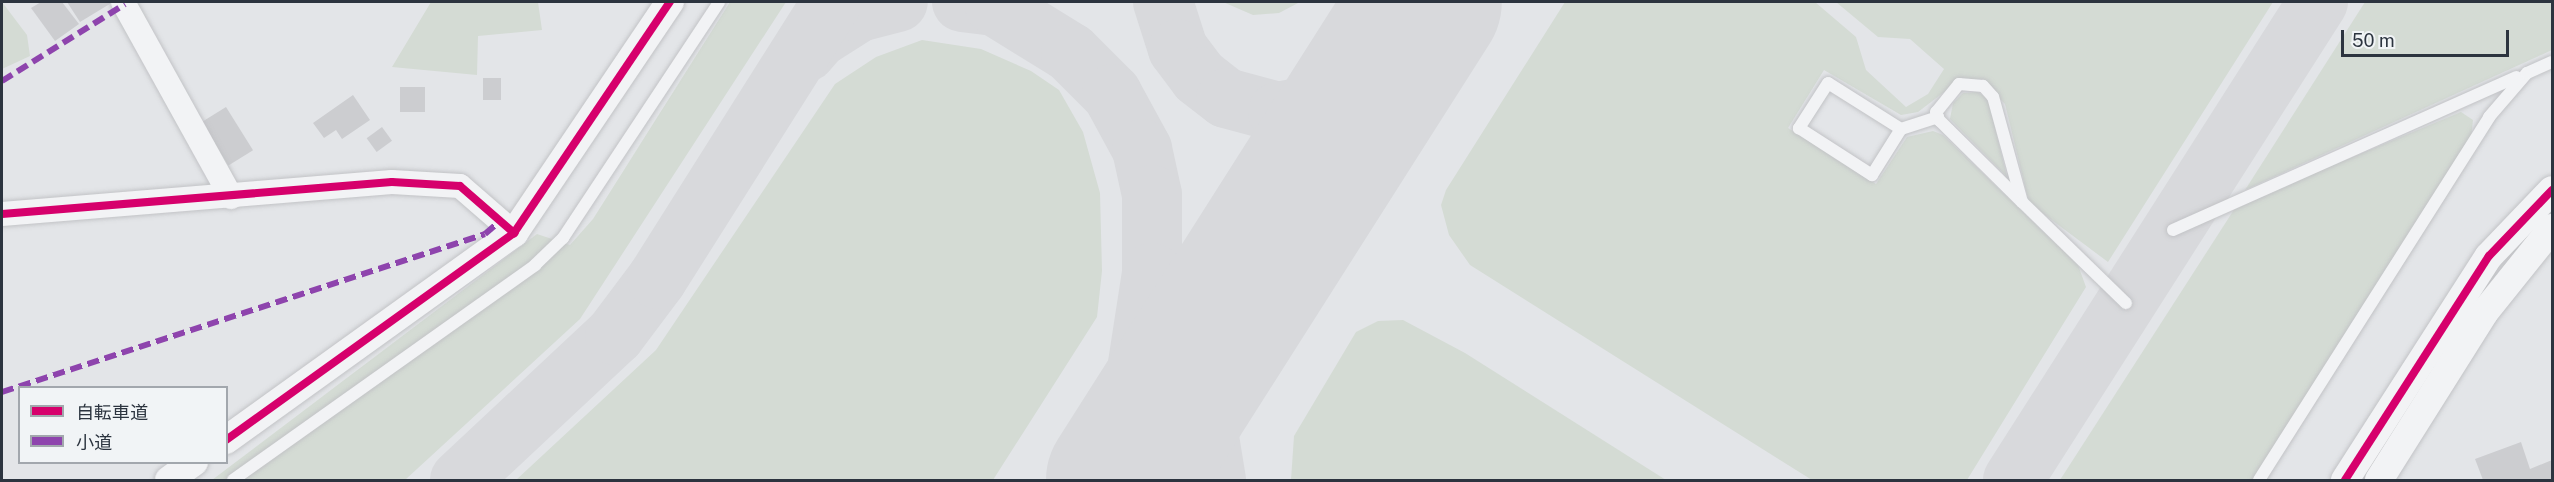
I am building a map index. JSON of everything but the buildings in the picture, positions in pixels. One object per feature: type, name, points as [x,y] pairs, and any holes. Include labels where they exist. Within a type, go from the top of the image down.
[{"type":"street","points":[[123,2],[231,197]]},
{"type":"street","points":[[228,439],[514,233],[670,2]]},
{"type":"street","points":[[2,214],[392,182],[460,186],[514,233]]},
{"type":"street","points":[[2345,480],[2489,256],[2553,190]]},
{"type":"street","points":[[2379,480],[2484,313],[2553,228]]},
{"type":"street","points":[[169,480],[191,464]]},
{"type":"lane","points":[[232,480],[535,266],[563,238],[719,2]]},
{"type":"lane","points":[[2173,230],[2553,62]]},
{"type":"lane","points":[[2259,480],[2489,117],[2527,73]]},
{"type":"lane","points":[[1901,129],[1828,83],[1799,129],[1872,175],[1901,129],[1938,117]]},
{"type":"lane","points":[[1938,117],[1945,96],[1959,84],[1983,86],[2001,113],[2022,202]]},
{"type":"lane","points":[[1938,117],[2126,303]]},
{"type":"shaded area","points":[[2,2],[27,35],[30,56],[2,69]]},
{"type":"shaded area","points":[[431,2],[538,2],[542,30],[478,36],[477,75],[392,67]]},
{"type":"shaded area","points":[[730,2],[786,2],[580,319],[405,480],[212,480],[537,234],[570,245],[593,219]]},
{"type":"shaded area","points":[[1223,2],[1300,2],[1279,13],[1253,15]]},
{"type":"shaded area","points":[[1565,2],[1815,2],[1856,37],[1866,70],[1906,107],[1928,94],[1944,69],[1910,39],[1878,37],[1836,2],[2273,2],[2108,262],[2029,203],[2005,104],[1981,80],[1961,79],[1918,112],[1901,115],[1824,70],[1788,128],[1876,184],[1907,137],[1933,131],[1943,135],[2078,265],[2086,287],[1967,480],[1812,480],[1470,265],[1449,235],[1441,205],[1446,190]]},
{"type":"shaded area","points":[[2365,2],[2552,2],[2552,50],[2245,190]]},
{"type":"shaded area","points":[[922,40],[981,49],[1031,71],[1059,90],[1083,132],[1100,193],[1102,271],[1097,317],[993,480],[516,480],[656,350],[835,84],[876,57]]},
{"type":"shaded area","points":[[1977,92],[1988,98],[2007,177],[1950,119],[1953,103],[1963,93]]},
{"type":"shaded area","points":[[2461,112],[2473,120],[2471,138],[2253,480],[2060,480],[2237,205]]},
{"type":"shaded area","points":[[1403,320],[1465,353],[1666,480],[1291,480],[1294,436],[1356,332],[1378,321]]},
{"type":"taxiway","points":[[460,480],[615,335],[657,279],[832,2]]},
{"type":"taxiway","points":[[806,52],[818,38],[859,12],[898,2]]},
{"type":"taxiway","points":[[962,2],[995,6],[1071,53],[1112,94],[1142,149],[1152,195],[1152,273],[1127,435],[1111,480]]},
{"type":"taxiway","points":[[1163,2],[1178,49],[1199,77],[1226,98],[1278,112],[1340,100],[1360,88],[1404,36]]},
{"type":"taxiway","points":[[2013,480],[2318,2]]},
{"type":"taxiway","points":[[1216,480],[1206,419],[1226,340],[1249,280]]},
{"type":"runway","points":[[1122,480],[1426,2]]},
{"type":"marked path","points":[[2,81],[125,4]]},
{"type":"marked path","points":[[20,386],[485,234],[500,221]]},
{"type":"marked path","points":[[2,392],[18,387]]},
{"type":"cycle path","points":[[228,439],[514,233],[670,2]]},
{"type":"cycle path","points":[[2,214],[392,182],[460,186],[514,233]]},
{"type":"cycle path","points":[[2345,480],[2489,256],[2552,190]]}]
